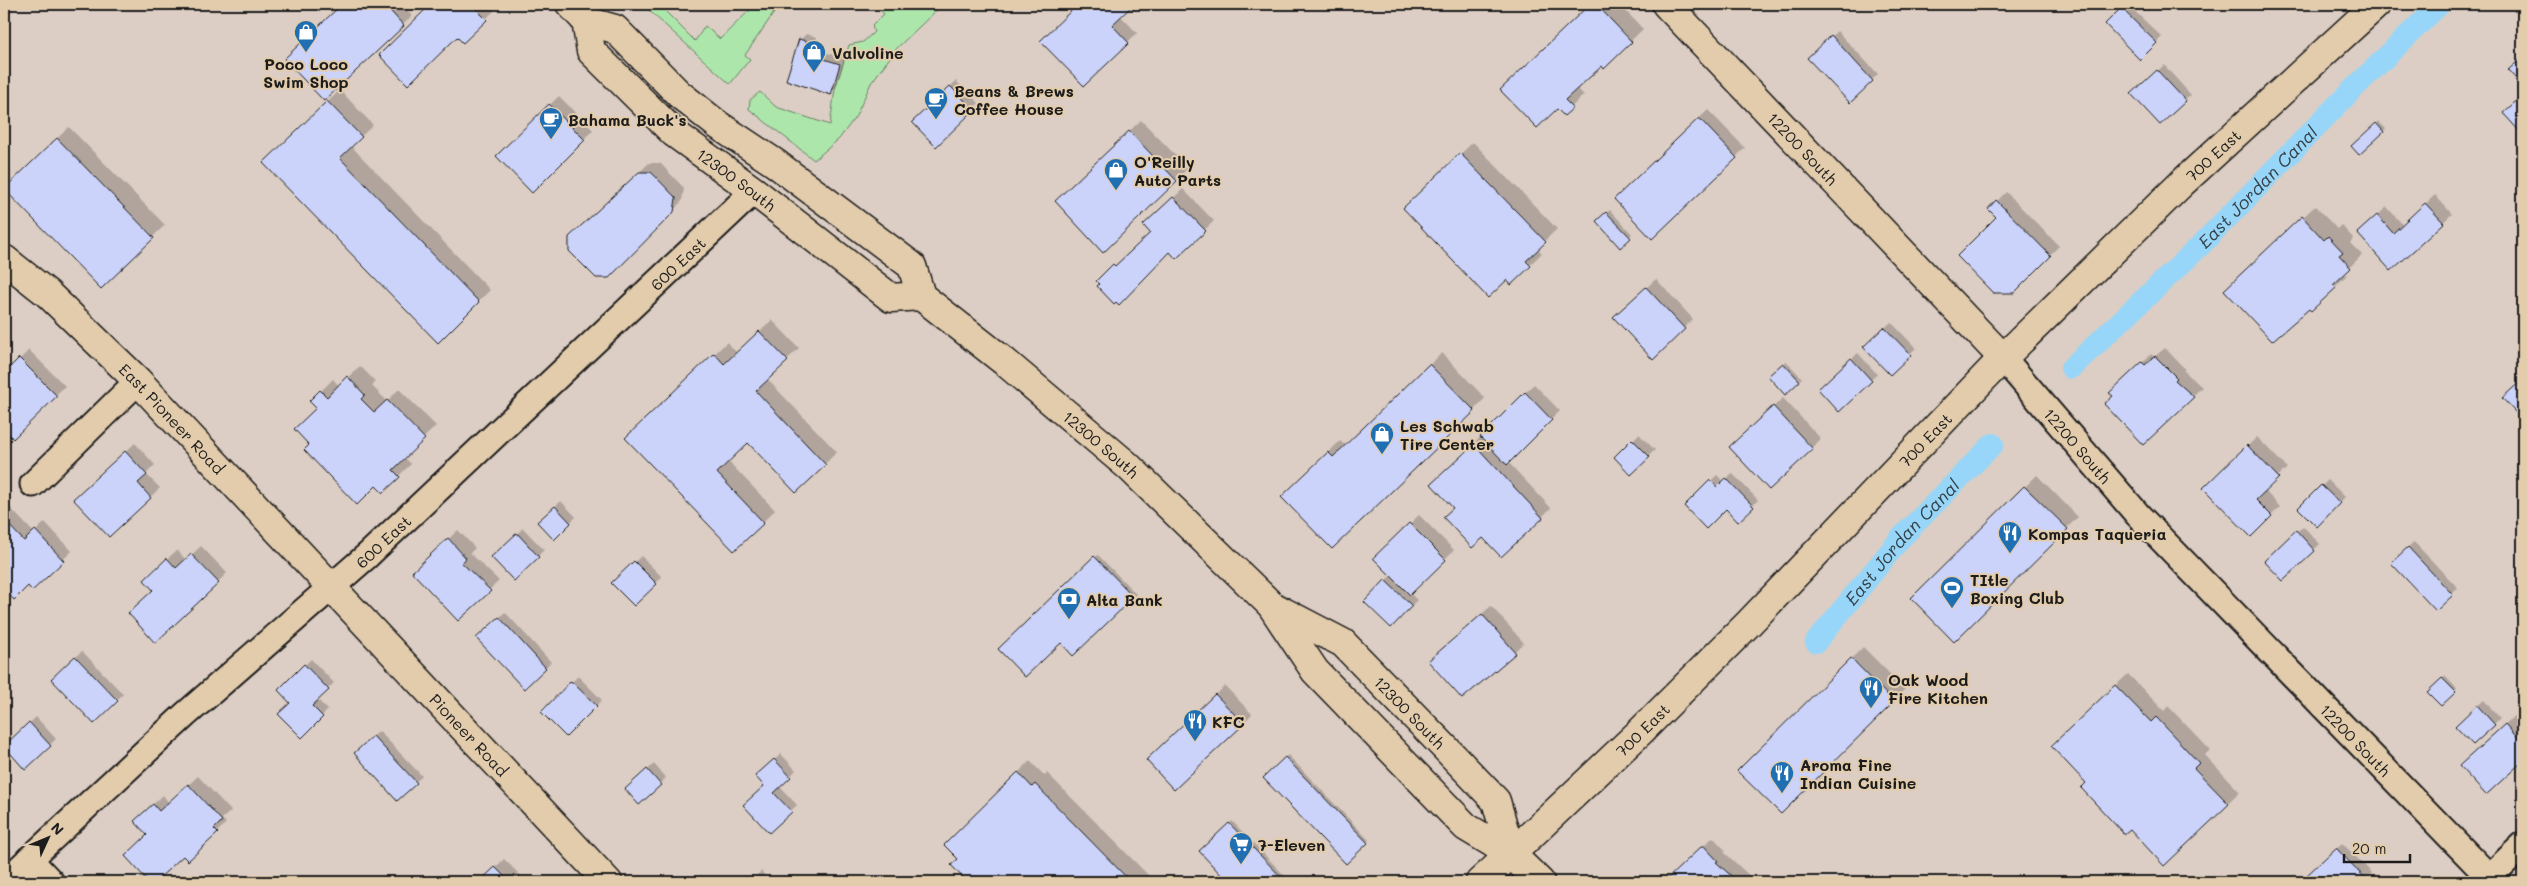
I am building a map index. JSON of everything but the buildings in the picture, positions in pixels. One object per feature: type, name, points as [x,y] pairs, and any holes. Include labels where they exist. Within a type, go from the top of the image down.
[{"type":"main road","name":"12200 South","points":[[1666,4],[2003,358]]},
{"type":"main road","name":"700 East","points":[[1480,882],[1640,732],[1749,623],[2003,358],[2182,183],[2377,4]]},
{"type":"main road","name":"12300 South","points":[[578,12],[591,52],[674,133],[754,191],[892,298],[920,296]]},
{"type":"main road","name":"12300 South","points":[[578,12],[615,29],[680,94],[718,125],[775,163],[912,266],[920,296],[1005,362],[1128,466],[1271,605],[1315,672],[1466,827],[1511,854],[1540,882]]},
{"type":"main road","name":"East Pioneer Road","points":[[4,259],[47,293],[138,381],[331,588]]},
{"type":"main road","name":"Pioneer Road","points":[[331,588],[608,882]]},
{"type":"main road","name":"12300 South","points":[[1271,605],[1343,643],[1454,757],[1496,801],[1511,854]]},
{"type":"street","name":"600 East","points":[[5,882],[178,722],[331,588],[754,191]]},
{"type":"street","name":"12200 South","points":[[2003,358],[2138,514],[2490,881]]},
{"type":"street","points":[[33,484],[138,381]]},
{"type":"street","points":[[2490,881],[2523,845]]},
{"type":"street","points":[[29,859],[51,882]]},
{"type":"green space","points":[[642,4],[658,4],[695,41],[705,26],[720,39],[756,4],[780,4],[745,55],[750,59],[730,84]]},
{"type":"green space","points":[[875,4],[943,4],[897,48],[871,83],[856,116],[839,139],[814,160],[749,109],[750,100],[760,92],[776,107],[830,125],[835,89],[849,45],[863,42],[874,32],[872,26],[884,14]]},
{"type":"waterway","name":"East Jordan Canal","points":[[2071,368],[2199,247],[2344,98],[2440,4]]},
{"type":"waterway","name":"East Jordan Canal","points":[[1816,642],[1901,538],[1993,444]]},
{"type":"place","name":"Poco Loco Swim Shop","points":[[306,53]]},
{"type":"place","name":"Valvoline","points":[[814,73]]},
{"type":"place","name":"Beans & Brews Coffee House","points":[[936,120]]},
{"type":"place","name":"Bahama Buck's","points":[[551,140]]},
{"type":"place","name":"O'Reilly Auto Parts","points":[[1116,191]]},
{"type":"place","name":"Les Schwab Tire Center","points":[[1382,455]]},
{"type":"place","name":"Kompas Taqueria","points":[[2010,554]]},
{"type":"place","name":"TItle Boxing Club","points":[[1952,609]]},
{"type":"place","name":"Alta Bank","points":[[1069,620]]},
{"type":"place","name":"Oak Wood Fire Kitchen","points":[[1871,709]]},
{"type":"place","name":"KFC","points":[[1195,742]]},
{"type":"place","name":"Aroma Fine Indian Cuisine","points":[[1782,794]]},
{"type":"place","name":"7-Eleven","points":[[1241,865]]}]
